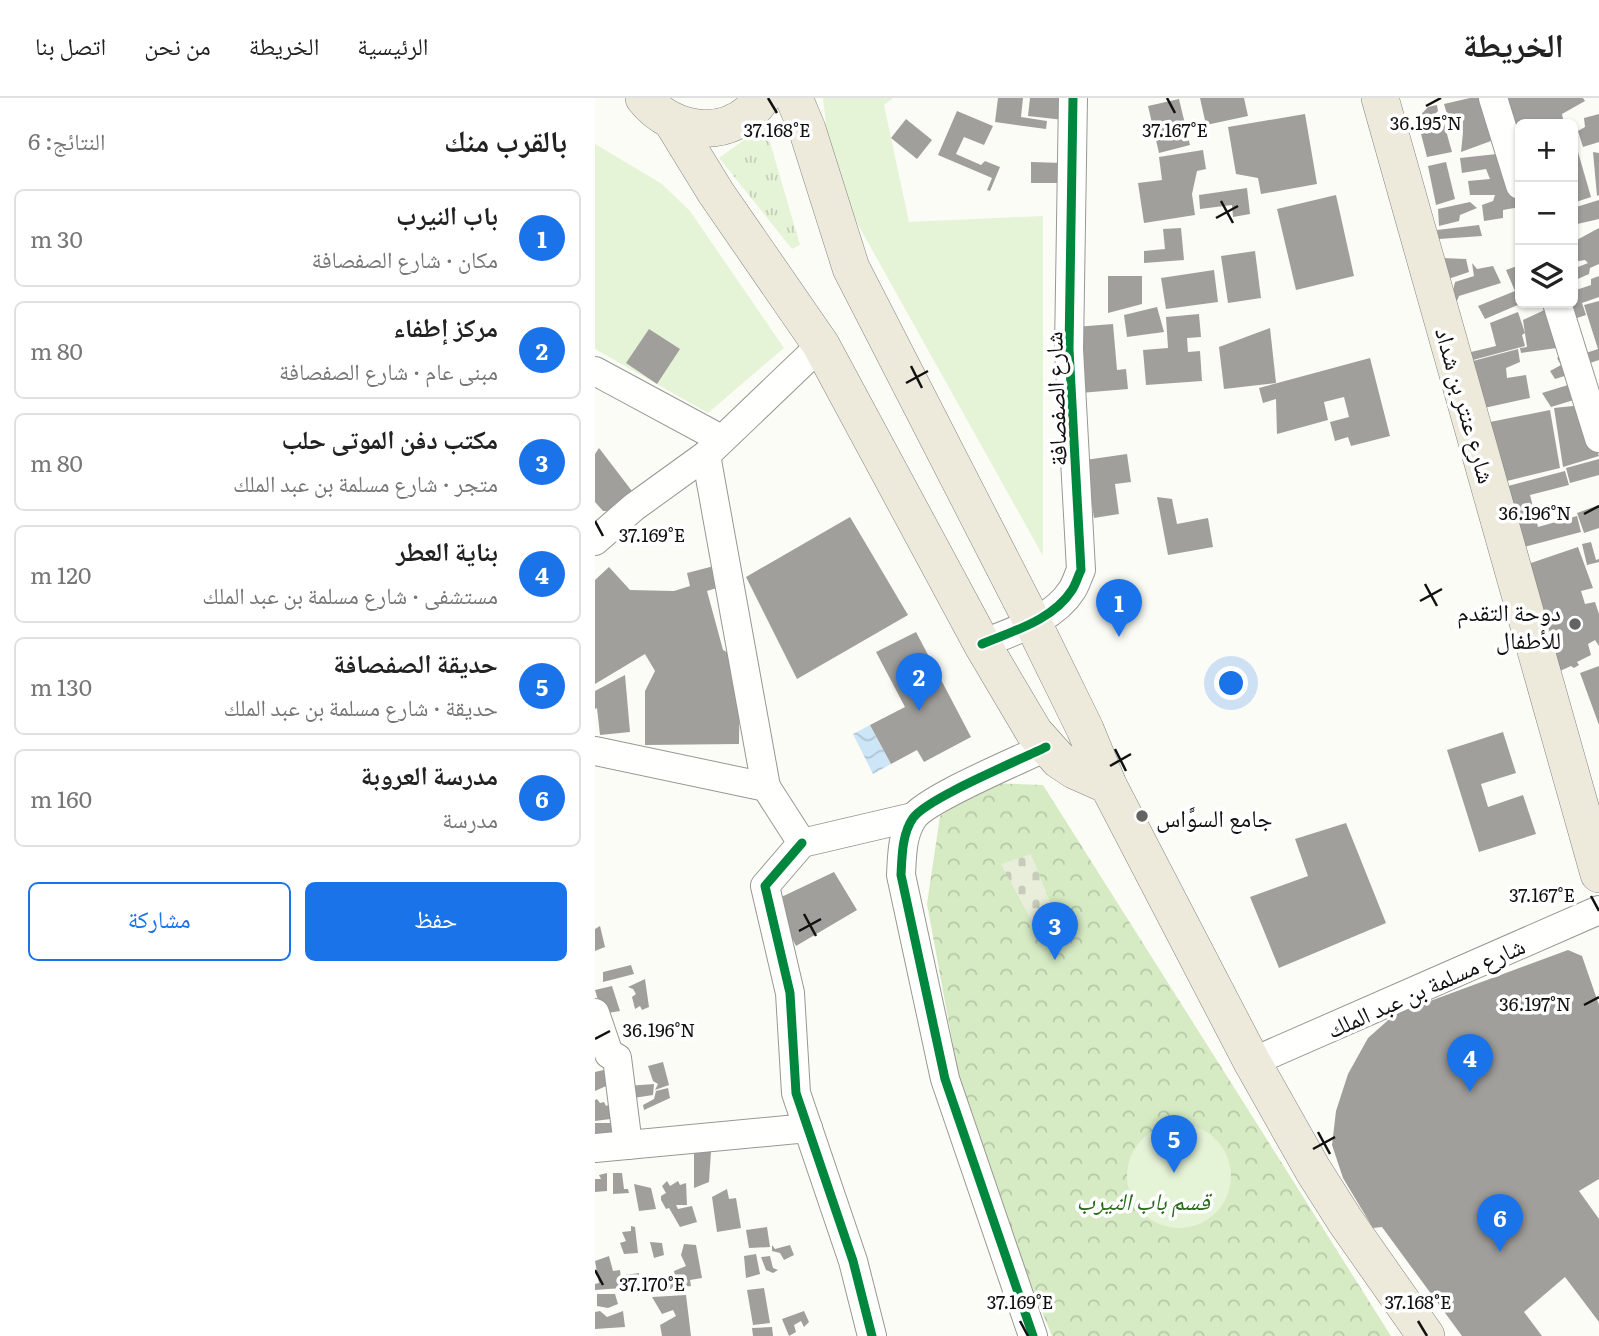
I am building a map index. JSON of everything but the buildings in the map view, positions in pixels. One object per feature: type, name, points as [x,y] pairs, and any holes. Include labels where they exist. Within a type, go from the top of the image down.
[{"type":"main road","points":[[644,98],[653,110],[673,123],[710,129],[729,124],[746,115],[762,98]]},
{"type":"main road","points":[[794,98],[807,128],[851,268],[1033,623],[1085,729],[1108,785],[1252,1062],[1313,1170],[1426,1336]]},
{"type":"main road","name":"شارع عنتر بن شداد","points":[[1380,98],[1599,874]]},
{"type":"main road","points":[[673,123],[716,193],[821,345],[982,644],[1034,732],[1046,747],[1074,770],[1108,785]]},
{"type":"street","name":"شارع الصفصافة","points":[[982,644],[1033,623],[1055,607],[1072,591],[1081,570],[1069,349],[1073,98]]},
{"type":"street","points":[[1493,98],[1519,182]]},
{"type":"street","points":[[1559,308],[1599,438]]},
{"type":"street","points":[[595,541],[634,507],[714,447],[821,345]]},
{"type":"street","points":[[595,371],[714,447],[766,787],[802,843]]},
{"type":"street","points":[[872,1336],[853,1261],[796,1093],[790,993],[765,886],[802,843],[913,817],[935,801],[1046,747]]},
{"type":"street","points":[[595,751],[766,787]]},
{"type":"street","points":[[913,817],[903,844],[901,875],[945,1079],[1033,1336]]},
{"type":"street","name":"شارع مسلمة بن عبد الملك","points":[[1252,1062],[1599,910]]},
{"type":"street","points":[[595,1013],[609,1054],[617,1058],[628,1145]]},
{"type":"street","points":[[595,1148],[808,1128]]},
{"type":"green space","points":[[823,98],[893,98],[884,105],[909,222],[1043,216],[1043,556],[856,221],[828,143]]},
{"type":"green space","points":[[765,125],[800,245],[792,249],[719,158]]},
{"type":"green space","points":[[595,144],[662,184],[690,211],[784,348],[708,413],[595,349]]},
{"type":"green space","name":"قسم باب النيرب","points":[[990,783],[1043,785],[1391,1336],[1052,1336],[969,1132],[927,904],[940,816]]},
{"type":"green space","points":[[1031,854],[1058,922],[1039,935],[1001,864]]},
{"type":"green space","points":[[1179,1124],[1199,1128],[1216,1139],[1227,1156],[1231,1176],[1227,1196],[1216,1213],[1199,1224],[1179,1228],[1159,1224],[1142,1213],[1131,1196],[1127,1176],[1131,1156],[1142,1139],[1159,1128]]},
{"type":"water","points":[[870,725],[891,764],[873,774],[853,734]]},
{"type":"cycle path","points":[[982,644],[1031,623],[1054,609],[1072,590],[1081,570],[1069,349],[1073,98]]},
{"type":"cycle path","points":[[1033,1336],[945,1079],[901,875],[907,831],[913,818],[922,810],[954,790],[1046,747]]},
{"type":"cycle path","points":[[802,843],[765,886],[790,993],[796,1093],[853,1261],[872,1336]]},
{"type":"place","name":"دوحة التقدم للأطفال","points":[[1575,624]]},
{"type":"place","name":"باب النيرب","points":[[1119,637]]},
{"type":"place","name":"مركز إطفاء","points":[[919,711]]},
{"type":"place","name":"جامع السوَّاس","points":[[1142,816]]},
{"type":"place","name":"مكتب دفن الموتى حلب","points":[[1055,960]]},
{"type":"place","name":"بناية العطر","points":[[1470,1092]]},
{"type":"place","name":"حديقة الصفصافة","points":[[1174,1173]]},
{"type":"place","name":"مدرسة العروبة","points":[[1500,1252]]}]
